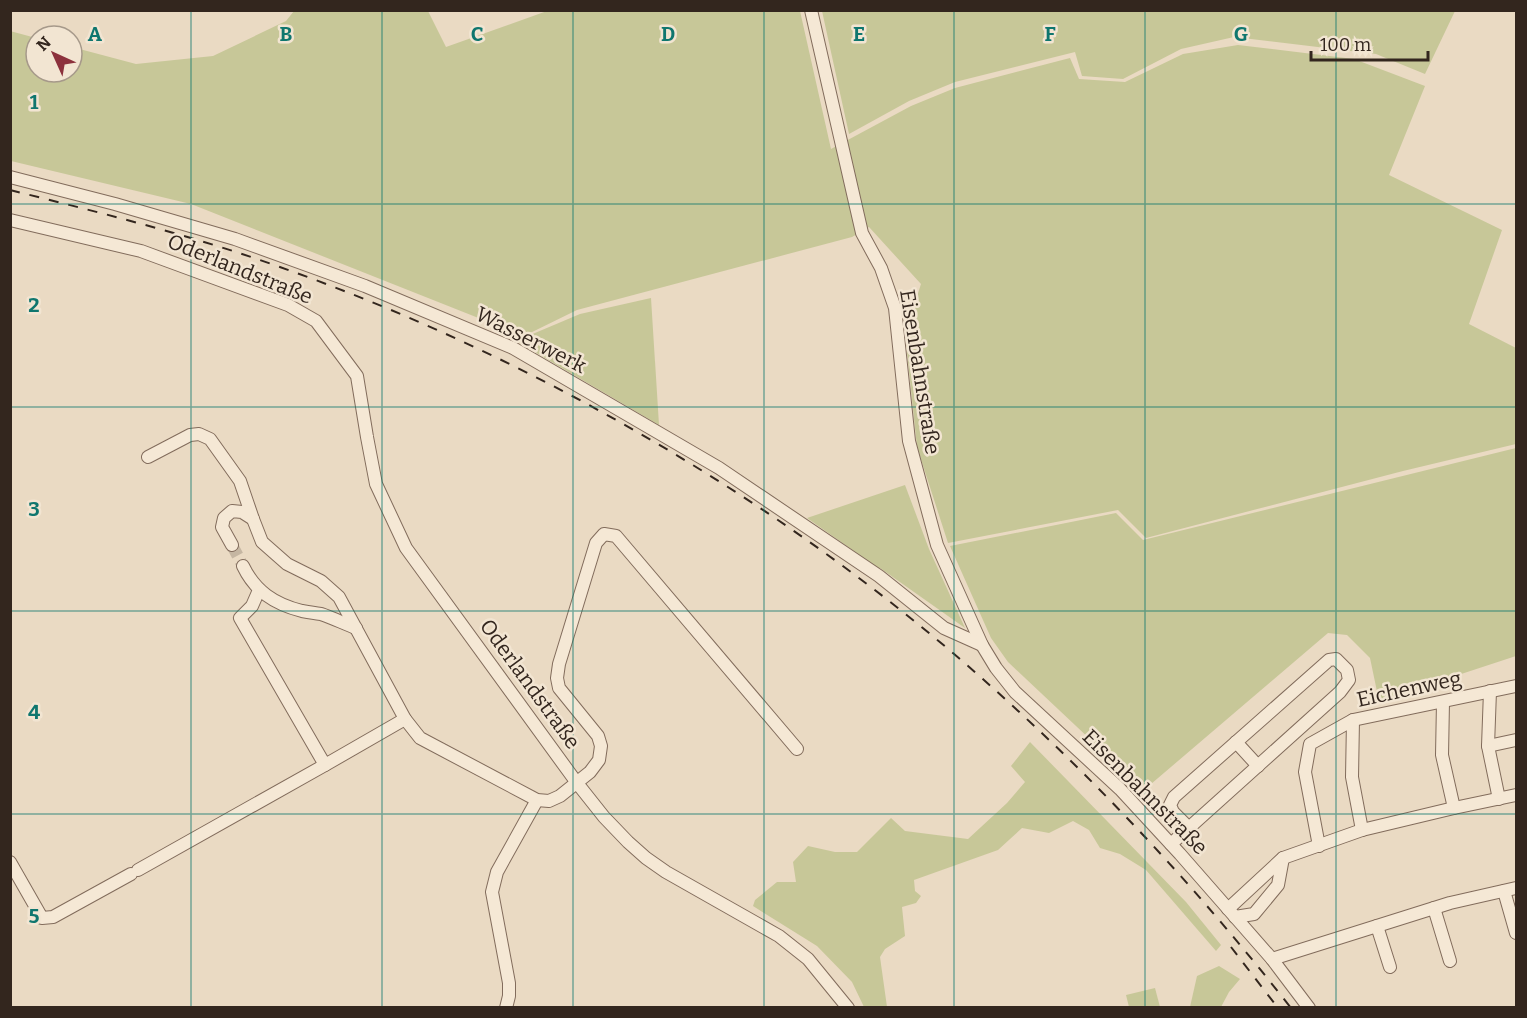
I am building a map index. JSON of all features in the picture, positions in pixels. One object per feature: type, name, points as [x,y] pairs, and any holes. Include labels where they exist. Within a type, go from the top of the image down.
[{"type":"street","name":"Eisenbahnstraße","points":[[811,10],[862,233],[881,268],[895,308],[909,441],[937,545],[982,645],[1014,692],[1120,789],[1272,959],[1309,1008]]},
{"type":"street","name":"Wasserwerk","points":[[10,177],[115,204],[235,239],[364,286],[513,348],[719,468],[879,576],[944,628],[982,645]]},
{"type":"street","name":"Oderlandstraße","points":[[10,220],[141,251],[288,305],[316,321],[357,376],[376,484],[406,548],[577,783],[604,817],[646,858],[666,872],[779,936],[808,959],[848,1008]]},
{"type":"street","points":[[148,457],[190,435],[199,434],[210,439],[240,481],[262,542],[287,564],[321,581],[339,597],[405,719],[420,738],[537,800],[497,872],[492,892],[509,983],[506,1008]]},
{"type":"street","points":[[232,545],[222,527],[224,518],[232,511],[242,512],[253,519]]},
{"type":"street","name":"Oderlandstraße","points":[[537,800],[549,801],[560,796],[590,772],[599,760],[601,746],[598,735],[560,688],[557,678],[559,664],[596,543],[604,534],[616,536],[797,750]]},
{"type":"street","points":[[243,566],[259,590],[279,603],[321,614],[356,628]]},
{"type":"street","points":[[259,590],[252,606],[240,618],[325,765]]},
{"type":"street","points":[[1171,844],[1189,828],[1258,766],[1340,692],[1349,680],[1347,670],[1336,659],[1329,660],[1174,797],[1170,805],[1173,812],[1189,828]]},
{"type":"street","name":"Eichenweg","points":[[1319,846],[1305,772],[1310,744],[1353,720],[1516,686]]},
{"type":"street","points":[[1490,691],[1488,746],[1499,799]]},
{"type":"street","points":[[1443,702],[1442,755],[1454,808]]},
{"type":"street","points":[[10,862],[42,918],[53,917],[405,719]]},
{"type":"street","points":[[1353,720],[1352,777],[1362,830]]},
{"type":"street","points":[[1488,746],[1516,740]]},
{"type":"street","points":[[1236,742],[1258,766]]},
{"type":"street","points":[[1232,913],[1283,858],[1362,830],[1516,795]]},
{"type":"street","points":[[1232,913],[1254,914],[1278,885],[1283,858]]},
{"type":"street","points":[[1272,959],[1434,908],[1510,889],[1516,933]]},
{"type":"street","points":[[1434,908],[1450,961]]},
{"type":"street","points":[[1377,926],[1390,967]]},
{"type":"green space","points":[[822,10],[1455,11],[1425,74],[1376,54],[1234,37],[1181,49],[1123,79],[1082,76],[1075,52],[955,82],[909,101],[849,134]]},
{"type":"green space","points":[[294,11],[428,11],[446,47],[547,11],[800,11],[831,149],[911,106],[955,88],[1070,58],[1079,79],[1125,82],[1183,54],[1238,45],[1354,59],[1425,86],[1389,175],[1502,230],[1469,324],[1516,348],[1516,444],[1146,538],[1118,510],[948,543],[917,447],[905,333],[921,284],[869,227],[852,237],[577,310],[524,336],[191,204],[11,161],[10,31],[24,35],[24,84],[84,84],[84,50],[136,64],[213,56],[286,21]]},
{"type":"green space","points":[[651,298],[659,425],[516,341],[580,314]]},
{"type":"green space","points":[[1516,448],[1516,656],[1379,701],[1370,658],[1347,635],[1328,633],[1144,790],[1008,662],[991,638],[950,546],[1116,513],[1143,540]]},
{"type":"green space","points":[[905,485],[929,549],[965,628],[880,568],[875,569],[861,556],[807,518]]},
{"type":"green space","points":[[1030,742],[1186,902],[1221,945],[1216,951],[1146,870],[1120,854],[1100,848],[1089,830],[1073,821],[1049,833],[1022,828],[998,850],[914,880],[915,891],[921,896],[916,903],[902,907],[905,936],[885,949],[880,957],[887,1007],[864,1007],[852,982],[817,946],[753,906],[755,900],[777,882],[796,882],[793,862],[808,846],[835,852],[857,852],[891,818],[905,831],[968,839],[1007,803],[1025,782],[1011,766]]},
{"type":"green space","points":[[1219,966],[1240,979],[1229,992],[1221,1007],[1190,1007],[1197,976]]},
{"type":"green space","points":[[1155,988],[1160,1007],[1129,1007],[1126,995]]},
{"type":"tunnel","points":[[232,545],[243,566]]},
{"type":"railway","points":[[10,190],[208,243],[340,289],[443,333],[544,381],[644,436],[740,495],[833,559],[922,627],[1044,735],[1119,809],[1190,886],[1291,1008]]},
{"type":"railway","points":[[1231,947],[1278,1008]]}]
